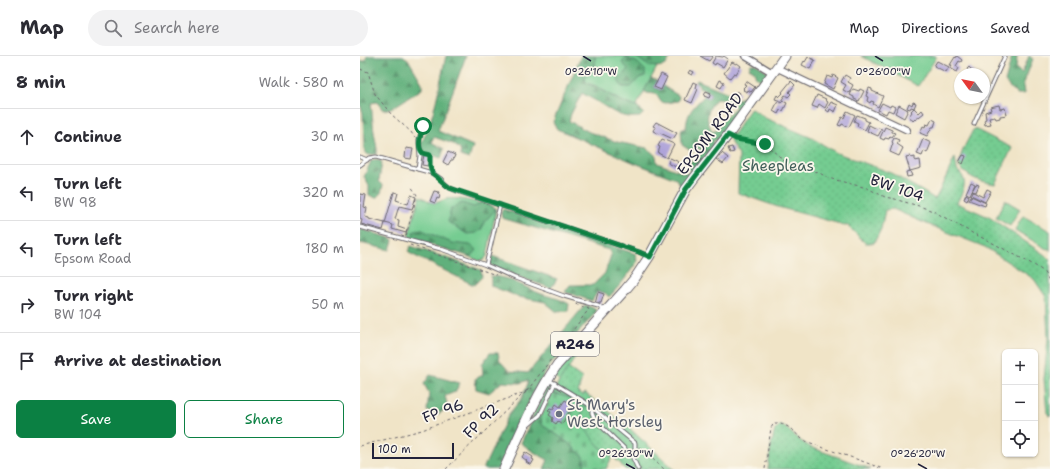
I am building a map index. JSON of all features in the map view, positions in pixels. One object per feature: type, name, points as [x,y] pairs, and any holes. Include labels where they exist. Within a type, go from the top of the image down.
[{"type":"main road","name":"EPSOM ROAD","points":[[504,469],[523,430],[551,381],[557,365],[629,286],[650,257],[686,189],[728,135],[785,56]]},
{"type":"street","points":[[745,56],[907,130]]},
{"type":"lane","points":[[974,124],[1005,56]]},
{"type":"lane","points":[[418,169],[420,156],[419,140],[425,121]]},
{"type":"lane","points":[[360,157],[367,160]]},
{"type":"lane","points":[[360,165],[369,158],[376,157],[432,173],[450,188],[650,257]]},
{"type":"lane","points":[[486,265],[500,205]]},
{"type":"lane","points":[[360,227],[441,249],[564,296],[598,306],[605,312]]},
{"type":"lane","points":[[551,381],[592,407],[635,443],[635,451],[632,456]]},
{"type":"lane","points":[[592,407],[592,413],[595,420],[632,456],[638,469]]},
{"type":"path","points":[[360,69],[368,72],[375,94],[391,114],[411,132],[423,153],[430,155],[432,173]]},
{"type":"path","name":"BW 104","points":[[728,135],[736,139],[765,144],[793,168],[805,168],[818,172],[828,178],[867,188],[885,197],[933,211],[1034,265],[1043,271],[1050,282]]},
{"type":"path","points":[[406,236],[417,195],[411,186]]},
{"type":"path","points":[[405,244],[500,276]]},
{"type":"path","points":[[528,390],[589,309],[574,304]]},
{"type":"path","name":"FP 96","points":[[360,446],[422,430],[522,393],[531,388]]},
{"type":"path","name":"FP 92","points":[[446,469],[528,390]]},
{"type":"path","points":[[766,469],[771,428],[774,423],[781,423],[790,428],[803,440],[883,469]]},
{"type":"path","points":[[635,443],[664,469]]},
{"type":"green space","points":[[367,56],[403,56],[408,59],[422,83],[422,89],[392,108],[383,110],[377,102],[371,103],[377,154],[369,155],[365,153],[364,149],[363,113],[360,104],[360,61],[365,61]]},
{"type":"green space","points":[[446,56],[466,56],[438,131],[473,146],[469,159],[461,156],[460,149],[453,144],[434,137],[431,142],[444,149],[441,158],[424,151],[421,144],[430,123]]},
{"type":"green space","points":[[581,56],[595,56],[595,70],[585,77],[586,83],[641,110],[644,113],[640,117],[627,117],[612,111],[582,93],[569,121],[589,132],[617,142],[647,148],[656,156],[657,163],[688,174],[687,179],[683,183],[680,185],[676,179],[557,129],[553,122]]},
{"type":"green space","points":[[595,56],[635,56],[647,65],[657,67],[636,107],[619,100],[596,86],[586,83],[585,77],[595,70]]},
{"type":"green space","points":[[635,56],[668,56],[670,58],[666,65],[657,67],[646,64]]},
{"type":"green space","points":[[861,56],[936,56],[936,58],[918,86]]},
{"type":"green space","points":[[1012,56],[1017,56],[1016,69],[1022,73],[1029,56],[1033,59],[1023,85],[1024,94],[1016,94],[1005,82]]},
{"type":"green space","points":[[626,57],[638,63],[645,70],[645,76],[639,78],[631,87],[622,87],[618,80],[628,69],[622,63]]},
{"type":"green space","points":[[751,64],[756,64],[767,71],[767,76],[762,83],[756,77],[754,71],[749,68]]},
{"type":"green space","points":[[651,78],[657,81],[654,87],[660,90],[663,86],[679,96],[678,101],[666,103],[661,102],[656,94],[647,93],[644,91]]},
{"type":"green space","points":[[697,80],[726,92],[738,99],[749,95],[756,87],[758,88],[721,138],[713,141],[713,147],[695,170],[692,171],[687,168],[691,161],[701,151],[701,148],[691,151],[682,145],[681,130],[686,128],[689,114],[694,107],[704,96],[709,98],[711,93],[699,87],[696,82]],"holes":[[[718,98],[729,101],[736,107],[724,118],[717,130],[712,132],[708,122],[708,112],[711,105]]]},
{"type":"green space","name":"Sheepleas","points":[[751,108],[765,118],[812,138],[837,153],[889,172],[935,199],[955,157],[957,170],[961,174],[964,182],[963,190],[957,203],[989,217],[1045,255],[1050,260],[1050,416],[1047,413],[1044,379],[1048,338],[1046,297],[1034,279],[985,247],[893,209],[885,210],[881,229],[874,243],[865,243],[848,226],[778,207],[738,193],[739,155],[730,139]]},
{"type":"green space","points":[[975,129],[1012,148],[995,184],[976,179],[959,167],[960,157],[973,130]]},
{"type":"green space","points":[[376,159],[382,162],[379,181],[383,185],[381,193],[376,198],[369,195],[369,186],[364,177],[371,161]]},
{"type":"green space","points":[[420,196],[434,203],[454,198],[480,203],[482,202],[494,207],[496,210],[487,256],[484,260],[480,261],[455,251],[409,237]]},
{"type":"green space","points":[[1005,200],[1020,209],[1010,226],[996,218]]},
{"type":"green space","points":[[482,202],[494,207],[495,210],[486,220],[481,230],[476,233],[467,234],[448,222],[451,209],[462,203],[474,207]]},
{"type":"green space","points":[[503,209],[636,254],[637,262],[621,284],[609,297],[605,293],[598,291],[592,301],[565,292],[570,285],[593,285],[605,273],[611,255],[609,250],[502,218],[501,213]]},
{"type":"green space","points":[[1023,216],[1050,231],[1050,251],[1015,230]]},
{"type":"green space","points":[[360,229],[393,240],[390,250],[360,243]]},
{"type":"green space","points":[[420,229],[452,243],[470,245],[477,250],[471,257],[415,240],[413,232]]},
{"type":"green space","points":[[411,246],[481,270],[482,277],[474,285],[411,254],[408,251]]},
{"type":"green space","points":[[492,256],[557,279],[551,288],[522,278],[493,267],[489,263]]},
{"type":"green space","points":[[491,276],[497,276],[509,280],[539,293],[562,300],[569,304],[568,311],[557,312],[545,302],[519,297],[491,286]]},
{"type":"green space","points":[[585,305],[597,311],[551,364],[543,376],[498,469],[483,469],[509,414],[522,398],[528,380],[520,383],[502,382],[489,393],[476,389],[475,379],[483,375],[482,364],[490,353],[498,353],[500,361],[509,371],[528,373]]},
{"type":"green space","points":[[586,340],[560,382],[557,380],[555,375],[556,372]]},
{"type":"green space","points":[[568,368],[582,378],[578,393],[583,396],[585,393],[628,427],[674,469],[625,469],[619,462],[598,445],[579,421],[585,406],[572,398],[552,393]]},
{"type":"green space","points":[[430,375],[460,383],[455,392],[445,396],[448,407],[439,414],[427,411],[429,393],[424,384]]},
{"type":"green space","points":[[552,385],[538,416],[530,423],[546,388]]},
{"type":"green space","points":[[552,393],[572,398],[585,406],[598,445],[612,457],[606,469],[584,469],[585,459],[565,440],[542,425],[541,417]]},
{"type":"green space","points":[[538,416],[541,417],[542,425],[565,440],[585,459],[584,469],[544,469],[548,460],[521,443],[530,423]]},
{"type":"green space","points":[[780,425],[810,447],[871,469],[768,469],[771,445],[775,430]]},
{"type":"building","points":[[700,56],[713,56],[709,61]]},
{"type":"building","points":[[716,56],[724,56],[728,59],[723,67],[716,63],[715,65],[712,63]]},
{"type":"building","points":[[957,56],[962,60],[961,62],[959,61],[956,66],[959,68],[954,68],[954,70],[950,68],[952,65],[950,65],[955,57],[956,58]]},
{"type":"building","points":[[808,57],[815,60],[810,69],[802,65]]},
{"type":"building","points":[[937,61],[949,67],[946,72],[934,66]]},
{"type":"building","points":[[732,62],[741,66],[736,74],[734,73],[730,78],[724,73]]},
{"type":"building","points":[[690,70],[694,72],[692,75],[688,73]]},
{"type":"building","points":[[661,74],[667,77],[661,90],[654,87]]},
{"type":"building","points":[[833,75],[838,78],[833,89],[824,84],[827,76],[832,78]]},
{"type":"building","points":[[845,75],[850,78],[848,82],[853,85],[849,93],[843,90],[846,85],[841,82]]},
{"type":"building","points":[[720,80],[724,82],[721,88],[717,86]]},
{"type":"building","points":[[746,81],[755,87],[751,92],[748,90],[747,92],[743,90],[746,85],[744,84]]},
{"type":"building","points":[[791,81],[795,85],[789,92],[791,94],[788,97],[785,95],[781,101],[775,99],[777,95],[779,97],[783,93],[782,92]]},
{"type":"building","points":[[693,82],[697,84],[696,88],[698,89],[692,103],[685,100]]},
{"type":"building","points":[[869,88],[883,96],[878,107],[873,104],[874,102],[871,101],[870,103],[867,101],[868,97],[866,96]]},
{"type":"building","points":[[853,89],[859,91],[860,89],[864,91],[859,101],[850,95]]},
{"type":"building","points":[[706,91],[711,93],[709,98],[704,96]]},
{"type":"building","points":[[737,91],[740,93],[738,96],[735,94]]},
{"type":"building","points":[[817,95],[826,99],[825,100],[828,102],[825,108],[819,104],[817,108],[812,106]]},
{"type":"building","points":[[778,101],[781,103],[783,101],[787,103],[783,111],[780,110],[778,114],[773,111]]},
{"type":"building","points":[[831,102],[838,105],[835,112],[830,109],[829,112],[826,110]]},
{"type":"building","points":[[913,102],[916,103],[914,108],[907,108],[909,103],[912,105]]},
{"type":"building","points":[[882,103],[890,107],[891,105],[895,107],[893,112],[888,110],[886,114],[878,110]]},
{"type":"building","points":[[899,105],[908,110],[904,118],[895,113]]},
{"type":"building","points":[[999,105],[1000,109],[1005,108],[1007,115],[1000,116],[1000,118],[996,119],[995,117],[989,118],[991,124],[985,125],[985,112],[991,110],[990,107]]},
{"type":"building","points":[[914,108],[919,113],[922,110],[924,113],[913,121],[909,116]]},
{"type":"building","points":[[847,111],[855,115],[849,127],[842,124],[841,126],[838,125],[842,117],[844,118]]},
{"type":"building","points":[[857,115],[865,118],[865,120],[869,122],[865,130],[857,126],[858,123],[854,121]]},
{"type":"building","points":[[932,119],[936,121],[934,127],[932,127],[927,136],[920,133],[923,126],[925,127],[926,124],[929,125]]},
{"type":"building","points":[[656,122],[677,133],[673,139],[653,131],[655,127],[653,126]]},
{"type":"building","points":[[869,125],[877,129],[882,129],[878,136],[867,131]]},
{"type":"building","points":[[885,127],[895,133],[892,137],[890,136],[889,139],[885,138],[884,140],[880,138]]},
{"type":"building","points":[[894,138],[899,140],[897,144],[903,148],[899,156],[890,152]]},
{"type":"building","points":[[662,139],[674,144],[667,158],[658,153],[660,147],[658,146]]},
{"type":"building","points":[[923,139],[931,143],[927,153],[924,151],[922,156],[917,154]]},
{"type":"building","points":[[732,147],[734,152],[730,153],[728,148]]},
{"type":"building","points":[[406,148],[413,149],[411,159],[405,158]]},
{"type":"building","points":[[448,152],[455,155],[453,160],[451,160],[448,165],[443,162]]},
{"type":"building","points":[[722,153],[728,158],[723,164],[716,159]]},
{"type":"building","points":[[424,155],[429,156],[428,166],[422,165]]},
{"type":"building","points":[[963,155],[966,156],[963,164],[959,162]]},
{"type":"building","points":[[910,156],[911,158],[915,157],[915,161],[920,160],[921,168],[910,171],[906,157]]},
{"type":"building","points":[[670,158],[679,162],[676,167],[668,163]]},
{"type":"building","points":[[910,171],[912,176],[907,177],[906,172]]},
{"type":"building","points":[[971,182],[975,184],[970,195],[966,193]]},
{"type":"building","points":[[976,184],[979,185],[976,192],[972,191]]},
{"type":"building","points":[[987,189],[991,191],[985,202],[971,195],[973,192],[983,197]]},
{"type":"building","points":[[434,191],[439,192],[438,194],[440,195],[439,199],[437,198],[435,203],[430,201]]},
{"type":"building","points":[[394,192],[398,193],[396,200],[408,204],[411,195],[416,197],[412,209],[399,206],[395,219],[399,220],[398,227],[407,230],[406,233],[392,229],[393,225],[385,223]]},
{"type":"building","points":[[360,194],[366,195],[364,207],[367,208],[365,217],[385,223],[383,230],[361,224]]},
{"type":"building","points":[[966,194],[969,196],[967,201],[964,199]]},
{"type":"building","points":[[971,196],[986,203],[985,206],[969,200]]},
{"type":"building","points":[[598,292],[604,294],[601,303],[598,305],[595,304]]},
{"type":"building","name":"St Mary's West Horsley","points":[[565,400],[573,405],[562,424],[558,421],[556,424],[552,421],[553,418],[549,415],[551,412],[548,410],[550,408],[553,409],[556,404],[560,407]]},
{"type":"building","points":[[525,452],[533,457],[532,459],[534,460],[531,465],[522,457]]},
{"type":"place","name":"St Mary's West Horsley","points":[[559,414]]},
{"type":"route","points":[[423,126],[419,140],[420,148],[423,153],[430,155],[432,173],[450,188],[570,228],[650,257],[686,189],[728,135],[736,139],[765,144]]}]
